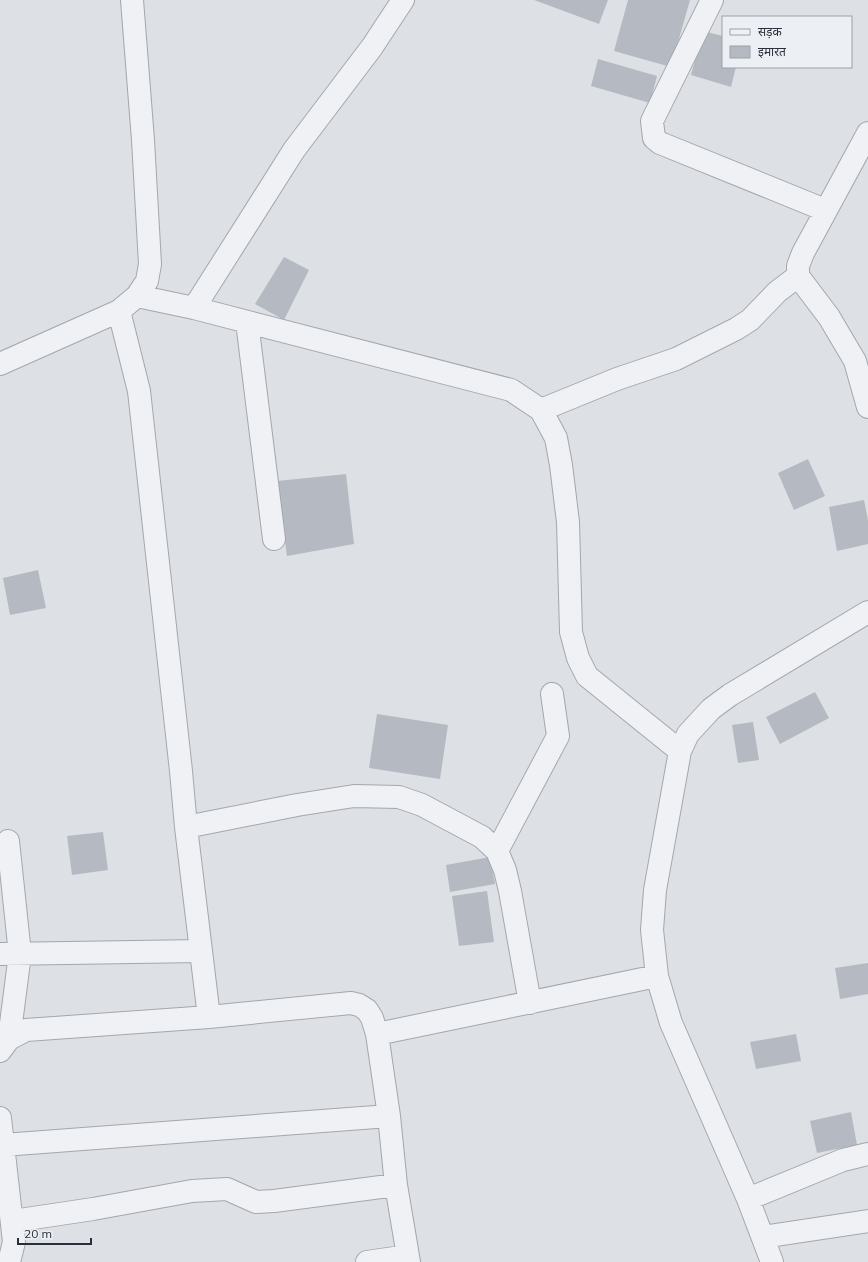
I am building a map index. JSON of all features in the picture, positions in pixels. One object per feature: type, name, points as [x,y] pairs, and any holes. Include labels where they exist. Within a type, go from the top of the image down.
[{"type":"street","points":[[0,364],[119,311],[137,296],[147,281],[150,264],[143,140],[132,0]]},
{"type":"street","points":[[194,308],[294,150],[372,47],[403,0]]},
{"type":"street","points":[[712,0],[652,121],[654,138],[660,143],[825,210]]},
{"type":"street","points":[[868,133],[825,210],[798,266],[798,276],[829,317],[855,361],[868,407]]},
{"type":"street","points":[[541,410],[617,379],[676,359],[736,329],[750,320],[777,292],[798,276]]},
{"type":"street","points":[[137,296],[194,308],[511,390],[541,410],[556,438],[561,465],[568,522],[571,632],[578,658],[587,676],[680,751]]},
{"type":"street","points":[[119,311],[139,391],[186,827],[209,1017]]},
{"type":"street","points":[[247,322],[274,539]]},
{"type":"street","points":[[772,1262],[748,1199],[671,1023],[657,976],[652,930],[655,890],[680,751],[688,734],[711,709],[730,696],[868,612]]},
{"type":"street","points":[[497,851],[558,736],[552,694]]},
{"type":"street","points":[[186,827],[297,805],[347,797],[399,797],[422,805],[482,837],[497,851],[505,870],[510,891],[530,1003]]},
{"type":"street","points":[[4,1045],[10,954],[8,841]]},
{"type":"street","points":[[10,954],[201,951]]},
{"type":"street","points":[[377,1034],[657,976]]},
{"type":"street","points":[[4,1045],[26,1030],[209,1017],[351,1003],[359,1005],[367,1010],[372,1018],[377,1034],[389,1116],[396,1185],[409,1259],[366,1262]]},
{"type":"street","points":[[3,1145],[389,1116]]},
{"type":"street","points":[[0,1118],[13,1221],[14,1242],[9,1262]]},
{"type":"street","points":[[748,1199],[843,1160],[868,1154]]},
{"type":"street","points":[[13,1221],[93,1209],[192,1191],[227,1189],[256,1202],[396,1185]]},
{"type":"street","points":[[763,1237],[868,1221]]},
{"type":"building","points":[[534,0],[608,0],[599,24]]},
{"type":"building","points":[[628,0],[690,0],[671,67],[614,51]]},
{"type":"building","points":[[703,31],[722,36],[722,68],[736,68],[731,87],[691,75]]},
{"type":"building","points":[[598,59],[657,76],[650,103],[591,86]]},
{"type":"building","points":[[284,257],[309,270],[284,320],[255,304]]},
{"type":"building","points":[[808,459],[825,496],[794,510],[778,473]]},
{"type":"building","points":[[346,474],[354,544],[287,556],[277,481]]},
{"type":"building","points":[[864,500],[868,520],[868,544],[837,551],[829,507]]},
{"type":"building","points":[[38,570],[46,608],[10,615],[3,578]]},
{"type":"building","points":[[815,692],[829,718],[780,744],[766,717]]},
{"type":"building","points":[[377,714],[448,725],[440,779],[369,768]]},
{"type":"building","points":[[753,722],[759,760],[738,763],[732,725]]},
{"type":"building","points":[[103,832],[108,870],[72,875],[67,836]]},
{"type":"building","points":[[490,857],[495,884],[450,892],[446,865]]},
{"type":"building","points":[[487,891],[494,942],[459,946],[452,896]]},
{"type":"building","points":[[868,963],[868,994],[840,999],[835,968]]},
{"type":"building","points":[[796,1034],[801,1061],[756,1069],[750,1042]]},
{"type":"building","points":[[851,1112],[857,1145],[817,1153],[810,1121]]}]
